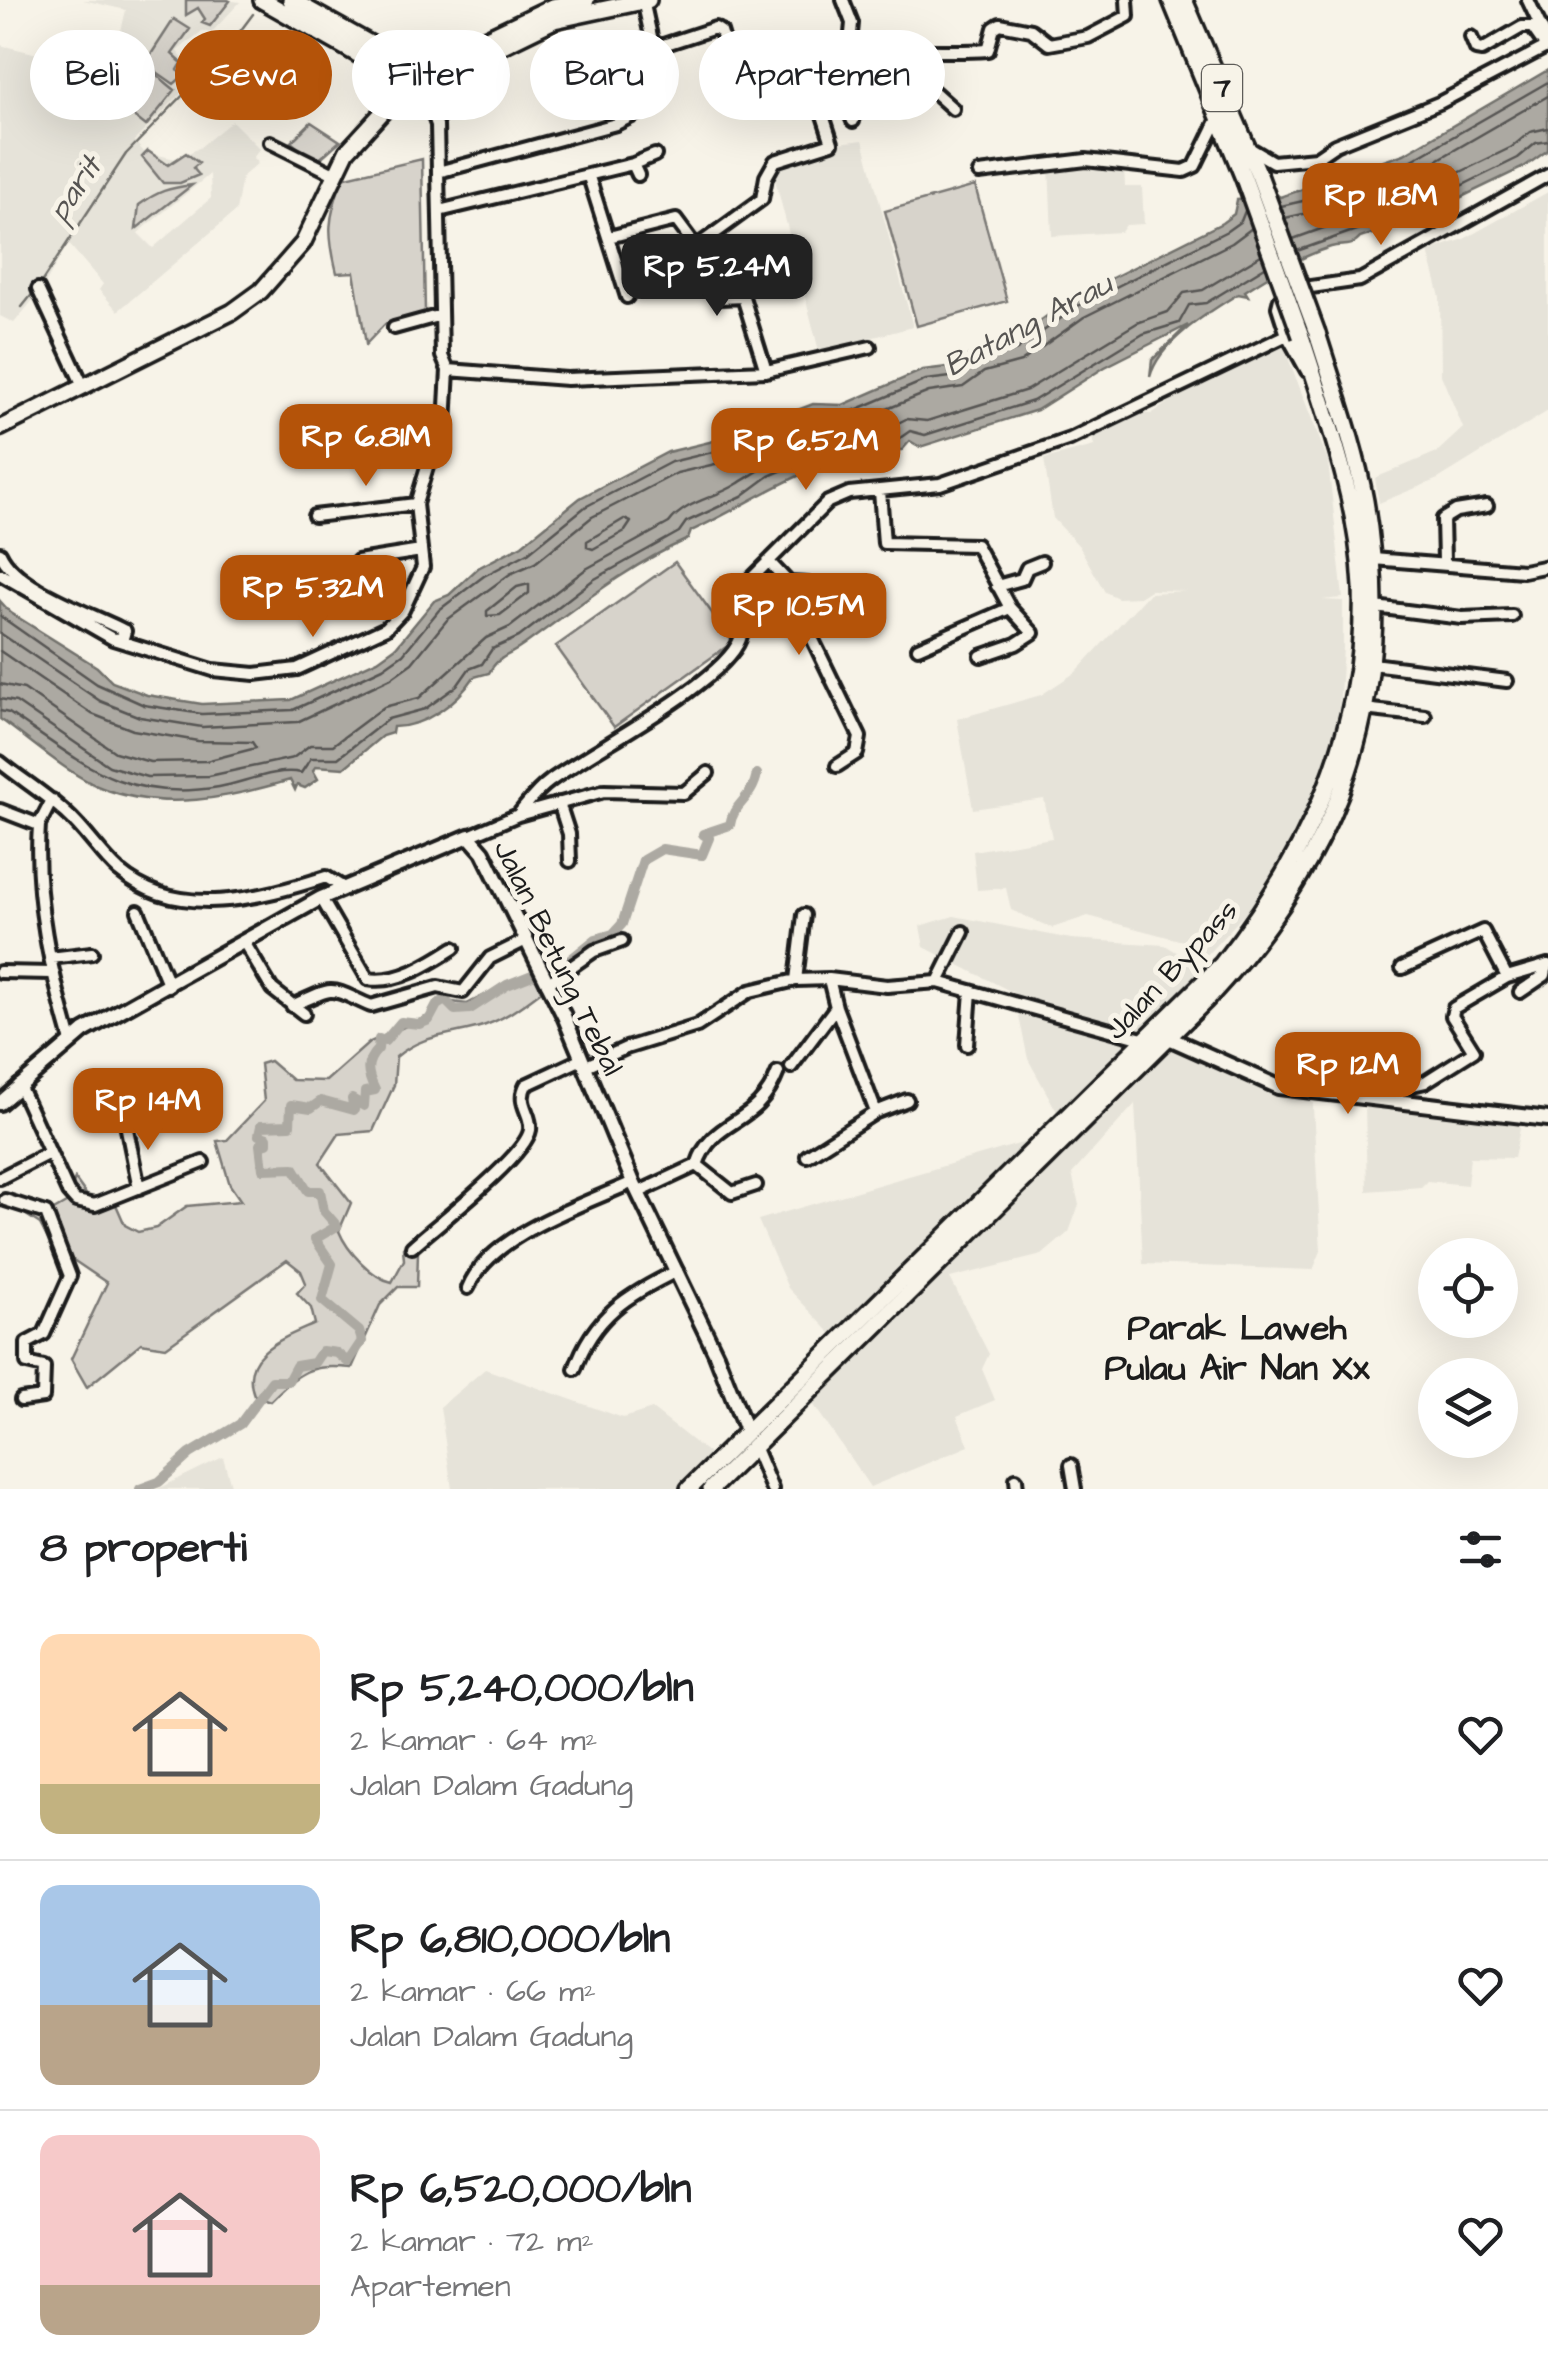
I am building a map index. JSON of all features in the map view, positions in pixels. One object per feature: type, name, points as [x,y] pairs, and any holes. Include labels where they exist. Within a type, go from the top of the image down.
[{"type":"main road","points":[[262,0],[352,50]]},
{"type":"main road","points":[[291,0],[352,34]]},
{"type":"main road","points":[[502,30],[552,3],[586,0]]},
{"type":"main road","points":[[510,41],[554,20],[645,0]]},
{"type":"main road","name":"Jalan Bypass","points":[[1171,0],[1218,119],[1252,178]]},
{"type":"main road","name":"Jalan Bypass","points":[[689,1489],[751,1440],[1168,1038],[1245,958],[1281,911],[1327,808],[1364,709],[1376,607],[1349,500],[1252,178],[1247,144],[1184,0]]},
{"type":"main road","points":[[0,428],[232,312],[261,291],[303,243],[348,151],[375,120]]},
{"type":"main road","name":"Jalan Bypass","points":[[952,1244],[1222,964],[1268,906],[1327,808],[1350,711],[1373,559],[1364,497],[1302,335]]},
{"type":"main road","name":"Jalan Bypass","points":[[711,1489],[751,1440]]},
{"type":"street","points":[[645,0],[650,30]]},
{"type":"street","points":[[843,0],[851,15],[850,30]]},
{"type":"street","points":[[945,49],[988,50],[994,28],[1000,24],[1031,30],[1049,44],[1073,42],[1104,31],[1128,16],[1127,0]]},
{"type":"street","points":[[1528,0],[1547,45]]},
{"type":"street","points":[[1471,36],[1476,49],[1482,50],[1522,27],[1532,27],[1547,45]]},
{"type":"street","points":[[1247,144],[1258,156],[1272,162],[1316,158],[1335,145],[1439,103],[1547,45]]},
{"type":"street","points":[[945,102],[953,109]]},
{"type":"street","points":[[979,173],[1086,160],[1184,171],[1195,166],[1218,119]]},
{"type":"street","points":[[435,120],[443,365],[448,370],[567,379],[766,371],[870,346]]},
{"type":"street","points":[[438,172],[624,120]]},
{"type":"street","points":[[696,246],[762,199],[766,177],[775,162],[831,145],[824,120]]},
{"type":"street","points":[[270,142],[336,175]]},
{"type":"street","points":[[440,212],[635,170],[655,155]]},
{"type":"street","points":[[518,815],[546,784],[628,734],[728,656],[741,637],[739,600],[744,586],[828,502],[849,494],[940,484],[1070,438],[1302,335],[1278,308],[1280,299],[1311,286],[1360,280],[1548,175]]},
{"type":"street","points":[[589,177],[627,297]]},
{"type":"street","points":[[609,237],[676,220],[709,264],[719,298],[743,297],[766,371]]},
{"type":"street","points":[[38,289],[84,388]]},
{"type":"street","points":[[394,328],[442,315]]},
{"type":"street","points":[[0,574],[113,640],[213,670],[255,674],[298,669],[395,622],[422,570],[416,504],[427,468],[444,442],[448,370]]},
{"type":"street","points":[[330,440],[446,423]]},
{"type":"street","points":[[880,490],[884,543],[976,544],[1010,608],[1033,633],[1016,644],[981,656]]},
{"type":"street","points":[[314,516],[416,504]]},
{"type":"street","points":[[1444,561],[1443,520],[1456,511],[1487,506]]},
{"type":"street","points":[[358,562],[421,551]]},
{"type":"street","points":[[0,553],[4,562],[30,582],[124,631],[122,638],[113,640]]},
{"type":"street","points":[[1373,559],[1444,561],[1523,571],[1548,566]]},
{"type":"street","points":[[996,586],[1022,578],[1027,568],[1042,562]]},
{"type":"street","points":[[770,564],[789,583],[807,584],[819,604],[821,616],[810,634],[860,738],[857,753],[837,766]]},
{"type":"street","points":[[1376,607],[1462,618],[1512,616]]},
{"type":"street","points":[[918,648],[1010,608]]},
{"type":"street","points":[[1372,664],[1507,681]]},
{"type":"street","points":[[1364,709],[1426,716]]},
{"type":"street","points":[[0,762],[52,800],[122,872],[179,899],[206,902],[261,896],[328,877],[344,888]]},
{"type":"street","points":[[468,836],[518,815],[604,791],[684,793],[708,773]]},
{"type":"street","points":[[52,800],[39,825],[39,879],[52,973],[71,1040]]},
{"type":"street","points":[[559,803],[569,834],[570,861]]},
{"type":"street","points":[[0,810],[39,825]]},
{"type":"street","name":"Jalan Betung Tebal","points":[[0,1103],[71,1040],[321,898],[468,836],[482,852],[545,978],[772,1489]]},
{"type":"street","points":[[321,898],[368,978],[385,980],[428,965],[454,948]]},
{"type":"street","points":[[138,910],[169,986]]},
{"type":"street","points":[[796,980],[804,915]]},
{"type":"street","points":[[938,982],[963,932]]},
{"type":"street","points":[[1402,968],[1483,932],[1507,977]]},
{"type":"street","points":[[292,1006],[334,989],[371,1006],[438,987],[463,992],[490,958],[524,940]]},
{"type":"street","points":[[545,978],[594,951],[622,941]]},
{"type":"street","points":[[244,942],[270,986],[304,1014]]},
{"type":"street","points":[[50,958],[92,953]]},
{"type":"street","points":[[1394,1100],[1394,1089],[1416,1086],[1472,1054],[1472,1042],[1452,1010],[1507,977],[1548,965]]},
{"type":"street","points":[[1520,992],[1545,975],[1548,965]]},
{"type":"street","points":[[0,972],[52,973]]},
{"type":"street","points":[[412,1248],[499,1170],[526,1138],[530,1128],[521,1096],[526,1085],[697,1026],[750,991],[796,980],[828,978],[887,986],[938,982],[1148,1040]]},
{"type":"street","points":[[828,978],[876,1112]]},
{"type":"street","points":[[966,1045],[971,990]]},
{"type":"street","points":[[790,1067],[836,1007]]},
{"type":"street","points":[[1168,1038],[1260,1082],[1318,1094],[1548,1119]]},
{"type":"street","points":[[468,1288],[472,1276],[502,1247],[636,1187],[696,1165],[714,1136],[764,1103],[778,1072]]},
{"type":"street","points":[[19,1084],[68,1192],[82,1204],[95,1205],[203,1162]]},
{"type":"street","points":[[807,1156],[876,1112],[908,1100]]},
{"type":"street","points":[[126,1124],[139,1188]]},
{"type":"street","points":[[0,1178],[49,1153]]},
{"type":"street","points":[[696,1165],[732,1194],[756,1184]]},
{"type":"street","points":[[2,1201],[46,1213],[70,1276],[44,1334],[27,1343],[27,1362],[44,1367],[44,1397],[21,1400]]},
{"type":"street","points":[[575,1369],[591,1333],[616,1305],[677,1271]]},
{"type":"street","points":[[1071,1465],[1075,1489]]},
{"type":"shaded area","points":[[83,0],[186,0],[186,14],[198,7],[205,19],[202,22],[228,0],[240,2],[214,30],[190,30],[174,20],[155,51],[155,30],[121,30],[126,10]]},
{"type":"shaded area","points":[[186,0],[230,1],[210,26],[202,23],[205,19],[198,8],[186,15]]},
{"type":"shaded area","points":[[174,19],[190,29],[175,30],[174,84],[155,71],[155,48]]},
{"type":"shaded area","points":[[0,45],[30,52],[30,120],[155,120],[134,141],[144,152],[176,159],[199,148],[232,121],[260,149],[253,158],[258,163],[242,177],[236,211],[118,311],[99,290],[103,284],[68,243],[43,288],[14,323],[0,316]],"holes":[[[210,174],[211,198],[153,248],[138,233]]]},
{"type":"shaded area","points":[[155,69],[175,84],[175,99],[155,120]]},
{"type":"shaded area","points":[[155,73],[175,90],[155,115]]},
{"type":"shaded area","points":[[311,122],[340,141],[316,162],[291,142]]},
{"type":"shaded area","points":[[863,140],[913,327],[819,351],[773,171],[775,160],[817,146]]},
{"type":"shaded area","points":[[148,151],[168,165],[186,153],[199,163],[193,168],[199,175],[180,183],[163,183],[142,157]]},
{"type":"shaded area","points":[[422,159],[425,312],[385,324],[366,344],[354,272],[337,273],[331,245],[332,215],[342,178]]},
{"type":"shaded area","points":[[1049,165],[1124,166],[1125,187],[1142,187],[1144,224],[1126,225],[1121,232],[1052,236]]},
{"type":"shaded area","points":[[192,185],[136,229],[139,205],[164,191]]},
{"type":"shaded area","points":[[975,186],[1007,301],[917,326],[885,211]]},
{"type":"shaded area","points":[[1548,192],[1548,411],[1438,479],[1379,503],[1375,478],[1437,452],[1463,428],[1441,375],[1440,297],[1428,251],[1464,239]]},
{"type":"shaded area","points":[[1282,342],[1328,461],[1343,598],[1322,600],[1343,601],[1338,727],[1278,878],[1203,959],[1183,941],[1088,916],[1052,928],[1011,910],[1006,888],[977,890],[973,851],[1052,838],[1044,799],[973,809],[957,719],[1041,695],[1076,672],[1149,593],[1186,591],[1150,590],[1139,597],[1118,598],[1105,592],[1079,546],[1053,518],[1044,459],[1094,446],[1091,433],[1136,412],[1151,414],[1172,400],[1170,395]]},
{"type":"shaded area","points":[[675,562],[733,642],[614,727],[556,646]]},
{"type":"shaded area","points":[[954,916],[1071,939],[1165,945],[1226,982],[1182,1037],[1312,1089],[1321,1251],[1313,1270],[1143,1264],[1135,1104],[1072,1174],[1079,1205],[1069,1232],[1042,1255],[950,1278],[989,1354],[982,1369],[995,1400],[957,1416],[969,1446],[870,1487],[807,1395],[842,1345],[788,1288],[758,1220],[1067,1130],[1028,1059],[1014,993],[924,947],[920,926]]},
{"type":"shaded area","points":[[544,965],[551,984],[516,1010],[487,1025],[425,1040],[396,1057],[394,1085],[373,1131],[339,1134],[320,1163],[351,1203],[339,1231],[343,1239],[376,1275],[392,1282],[404,1260],[403,1248],[428,1223],[437,1224],[418,1251],[417,1287],[398,1287],[380,1305],[352,1368],[325,1367],[306,1372],[270,1401],[254,1395],[252,1368],[258,1358],[278,1342],[315,1324],[311,1308],[297,1293],[306,1283],[301,1271],[287,1260],[166,1347],[141,1343],[87,1387],[71,1359],[107,1283],[51,1245],[40,1224],[20,1211],[16,1201],[52,1211],[66,1203],[75,1179],[93,1204],[114,1200],[125,1225],[138,1232],[156,1228],[187,1206],[241,1201],[230,1185],[217,1141],[227,1140],[264,1101],[260,1064],[270,1061],[292,1080],[326,1081],[370,1042],[435,1013],[438,1000],[467,1004]]},
{"type":"shaded area","points":[[1365,1105],[1521,1124],[1514,1158],[1470,1157],[1467,1185],[1427,1181],[1421,1187],[1367,1191]]},
{"type":"shaded area","points":[[485,1369],[623,1418],[652,1409],[717,1460],[721,1489],[452,1489],[440,1407]]},
{"type":"shaded area","points":[[223,1457],[232,1489],[158,1489]]},
{"type":"water","points":[[1548,70],[1548,150],[1524,167],[1416,219],[1297,260],[1245,291],[1248,296],[1238,294],[1186,329],[1163,352],[1150,377],[1152,360],[1188,325],[1105,367],[1037,410],[920,447],[910,441],[902,450],[846,457],[768,491],[691,531],[688,539],[603,588],[500,659],[489,673],[474,677],[439,712],[417,723],[393,727],[392,733],[382,736],[344,768],[316,766],[313,770],[318,779],[305,788],[297,785],[295,790],[290,780],[196,800],[125,795],[77,775],[0,719],[0,601],[11,613],[97,667],[112,682],[147,695],[202,704],[291,700],[378,660],[396,647],[434,601],[449,595],[478,568],[522,545],[580,498],[668,452],[722,439],[813,404],[843,405],[923,370],[955,366],[973,352],[1012,341],[1072,298],[1222,223],[1234,214],[1237,200],[1272,198],[1276,194],[1280,197],[1404,154]]},
{"type":"waterway","name":"parit","points":[[39,286],[126,154],[223,54],[253,14]]},
{"type":"waterway","name":"parit","points":[[22,307],[34,292]]},
{"type":"waterway","points":[[140,1489],[159,1482],[190,1454],[240,1424],[272,1381],[288,1381],[296,1366],[314,1363],[322,1351],[337,1353],[348,1362],[362,1341],[359,1331],[322,1300],[332,1264],[315,1239],[337,1226],[324,1211],[320,1191],[308,1191],[294,1168],[263,1169],[260,1145],[267,1143],[267,1138],[259,1135],[261,1126],[290,1125],[291,1105],[311,1108],[321,1101],[354,1110],[352,1099],[364,1106],[365,1092],[375,1090],[368,1069],[370,1059],[378,1049],[379,1039],[385,1041],[401,1022],[419,1024],[429,1020],[437,1005],[445,1000],[455,1010],[470,1009],[507,985],[570,960],[596,939],[613,934],[622,924],[643,860],[662,849],[702,855],[709,838],[703,834],[730,825],[757,774]]},
{"type":"district","name":"Parak Laweh Pulau Air Nan Xx","points":[[1237,1348]]},
{"type":"water label","name":"Batang Arau","points":[[1028,325]]}]
